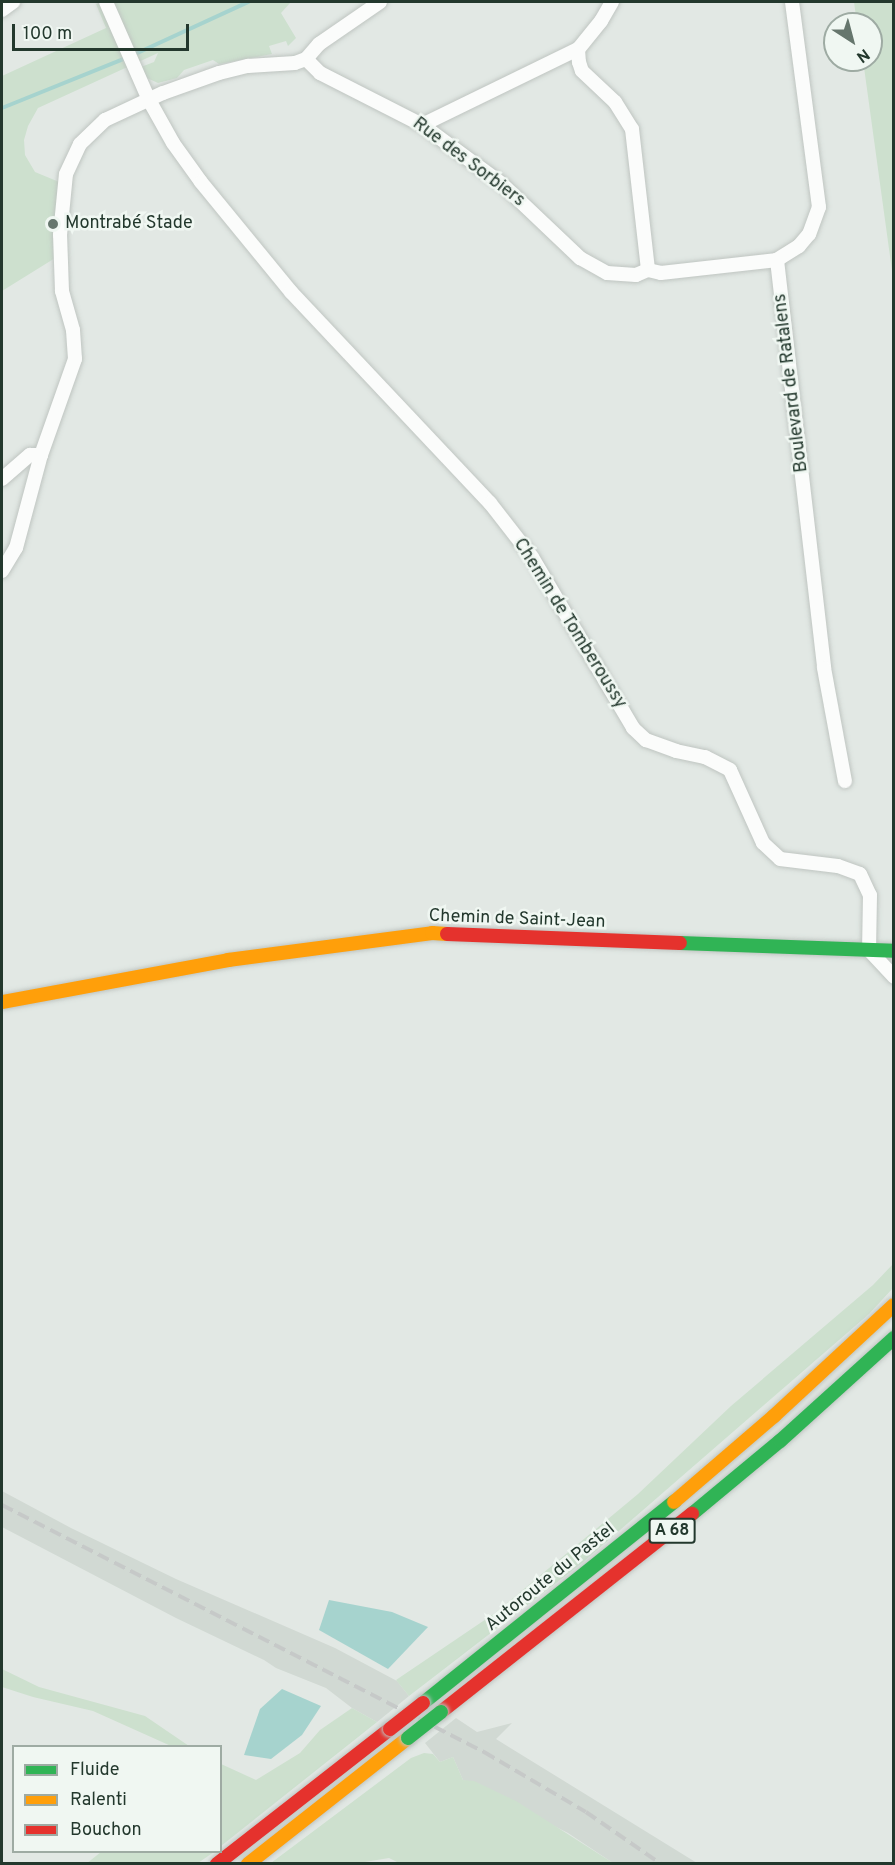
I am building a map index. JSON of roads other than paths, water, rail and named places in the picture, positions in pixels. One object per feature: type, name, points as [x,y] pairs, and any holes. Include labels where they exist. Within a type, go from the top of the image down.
[{"type":"main road","name":"Chemin de Saint-Jean","points":[[2,1002],[228,960],[432,933],[894,951]]},
{"type":"main road","name":"Autoroute du Pastel","points":[[217,1863],[423,1703],[662,1511],[774,1416],[894,1305]]},
{"type":"main road","name":"Autoroute du Pastel","points":[[248,1863],[678,1526],[780,1441],[894,1338]]},
{"type":"street","points":[[2,10],[13,2]]},
{"type":"street","points":[[106,2],[149,100]]},
{"type":"street","points":[[2,572],[16,548],[41,454],[75,358],[73,330],[62,291],[60,222],[66,174],[80,144],[105,120],[219,73],[306,59],[319,44],[380,2]]},
{"type":"street","points":[[422,125],[578,49],[602,21],[612,2]]},
{"type":"street","points":[[777,260],[799,246],[809,234],[819,207],[792,2]]},
{"type":"street","points":[[578,49],[582,71],[615,102],[632,129],[648,270]]},
{"type":"street","name":"Rue des Sorbiers","points":[[306,59],[320,74],[422,125],[502,184],[580,258],[594,267],[619,275],[636,275],[648,270],[661,273],[777,260]]},
{"type":"street","name":"Chemin de Tomberoussy","points":[[149,100],[179,151],[247,242],[291,292],[490,503],[532,556],[633,728],[646,740],[705,757],[730,770],[763,843],[780,859],[838,866],[860,874],[870,895],[869,950]]},
{"type":"street","name":"Boulevard de Ratalens","points":[[777,260],[824,668],[845,781]]},
{"type":"street","points":[[2,479],[30,455],[41,454]]},
{"type":"street","points":[[869,950],[894,977]]},
{"type":"water","points":[[329,1600],[392,1612],[428,1627],[388,1669],[319,1630]]},
{"type":"water","points":[[282,1689],[321,1706],[302,1735],[271,1759],[244,1755],[260,1709]]},
{"type":"waterway","points":[[133,55],[248,2]]},
{"type":"waterway","points":[[2,108],[126,58]]},
{"type":"railway","points":[[2,1505],[484,1752],[586,1812],[661,1864]]},
{"type":"place","name":"Montrabé Stade","points":[[53,224]]}]
